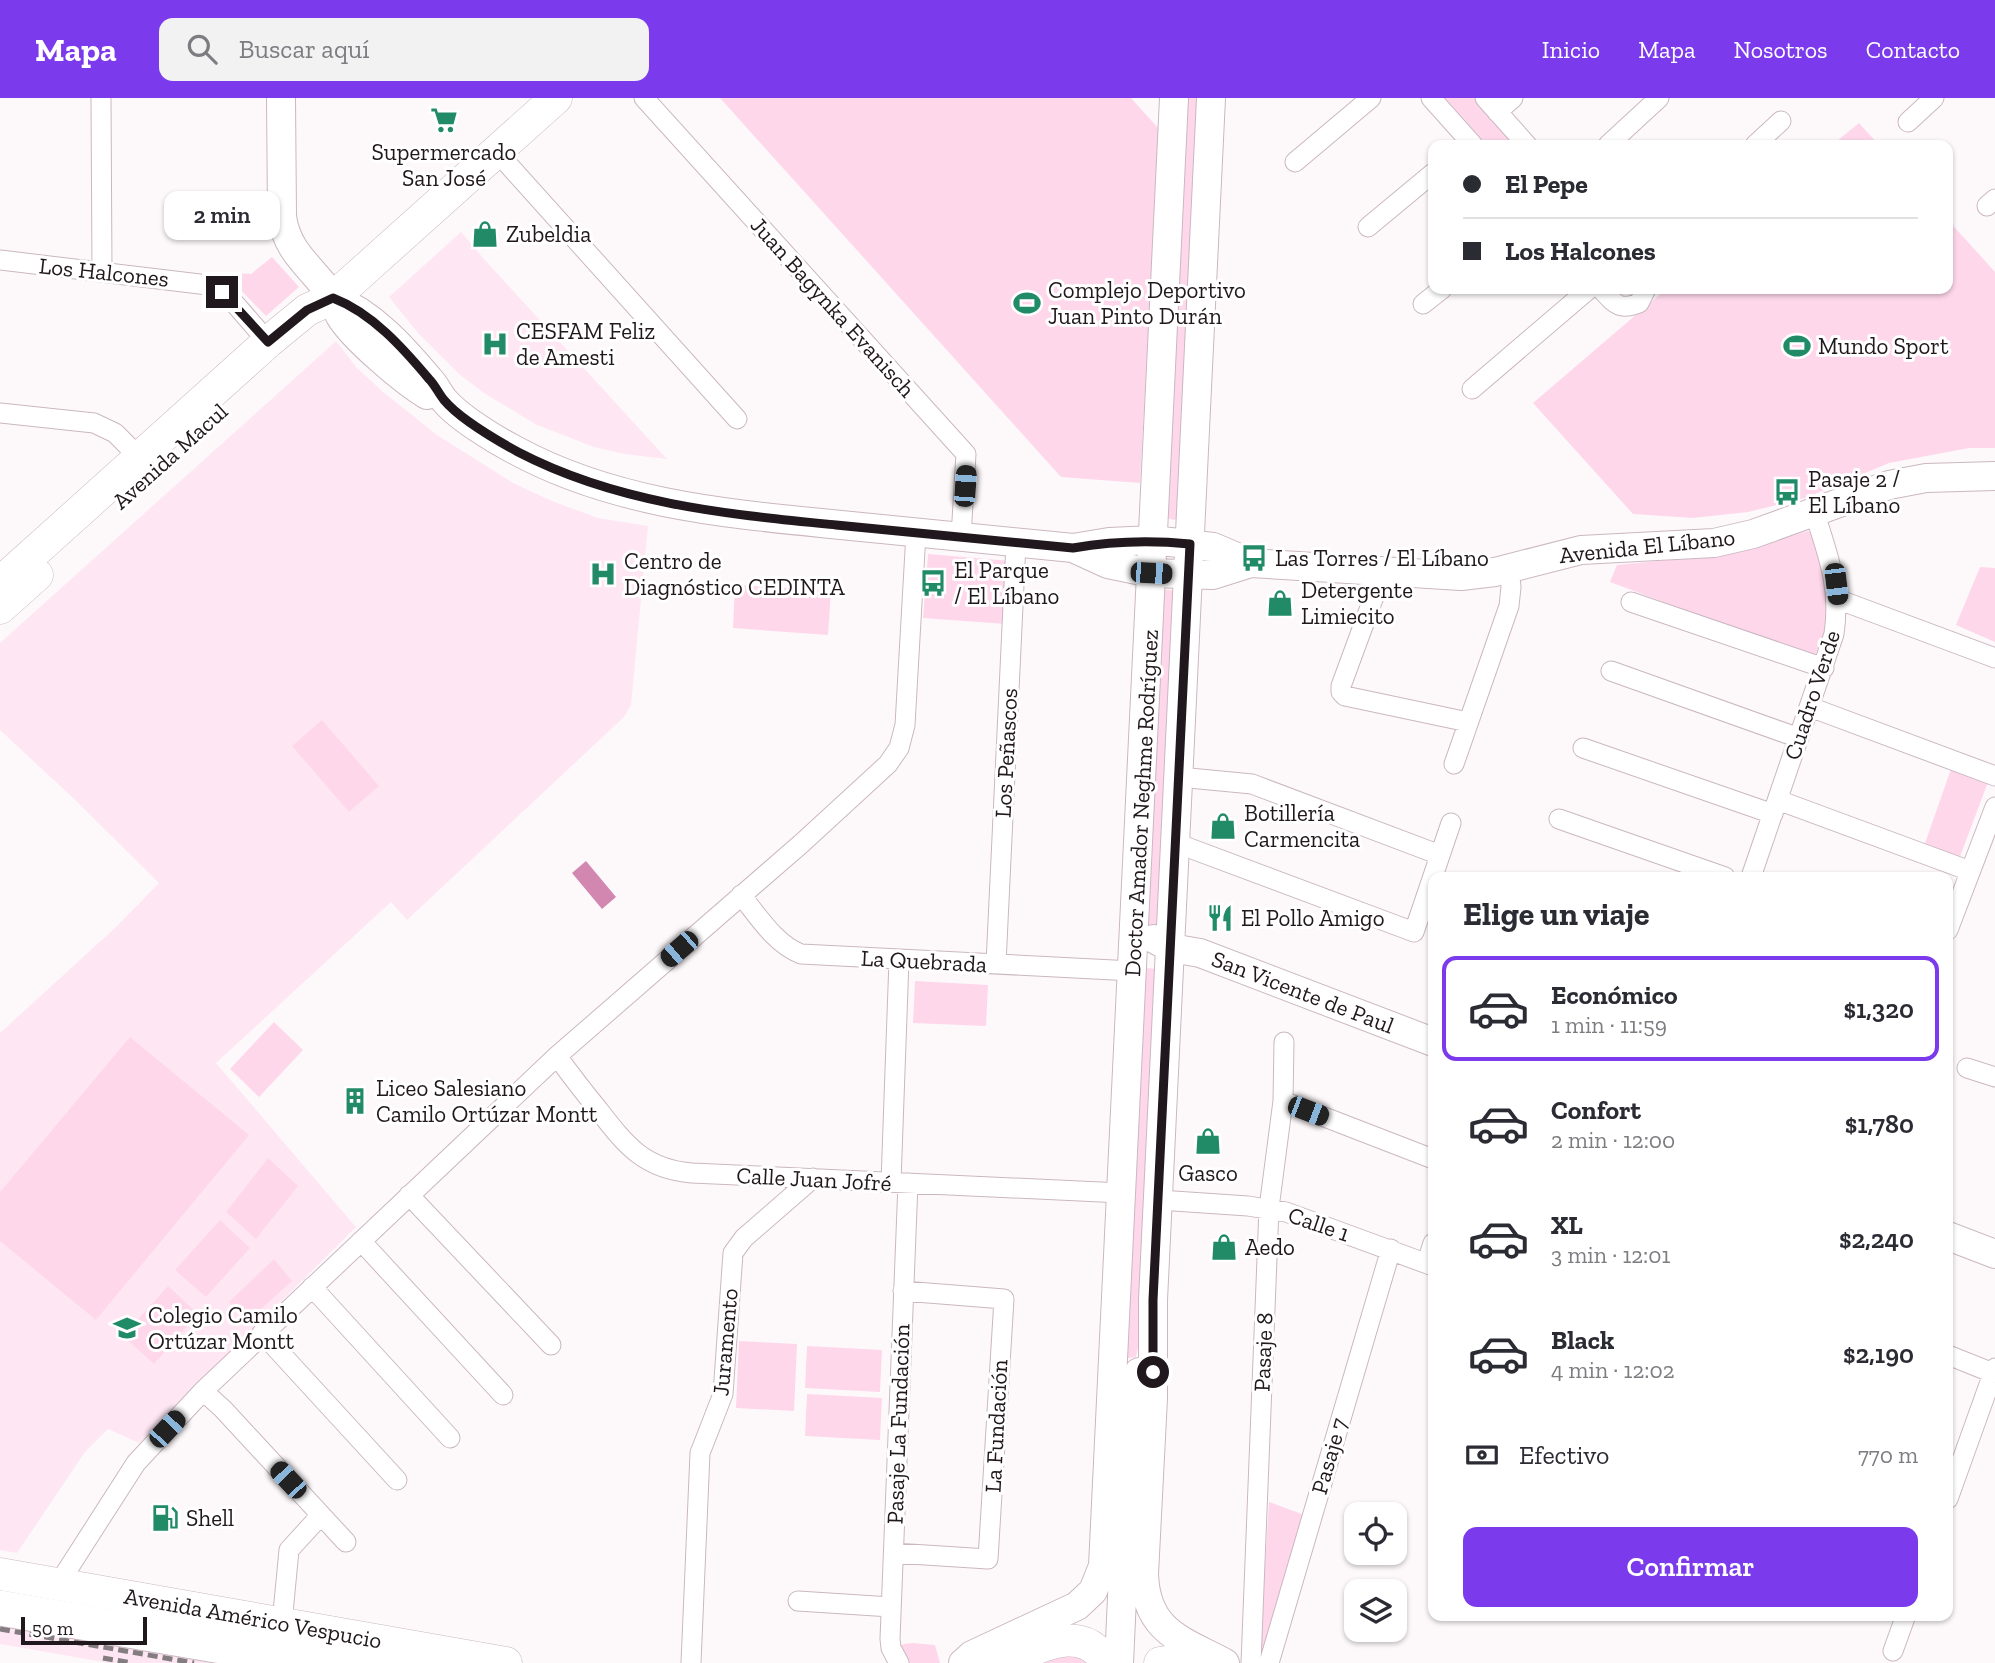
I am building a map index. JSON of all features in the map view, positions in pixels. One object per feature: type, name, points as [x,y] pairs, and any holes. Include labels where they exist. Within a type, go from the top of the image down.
[{"type":"highway","points":[[0,1608],[321,1663]]},
{"type":"highway","points":[[223,1647],[407,1663]]},
{"type":"main road","points":[[281,98],[283,226],[291,247],[333,298]]},
{"type":"main road","name":"Avenida Macul","points":[[0,583],[268,342],[307,310],[333,298],[556,98]]},
{"type":"main road","name":"Doctor Amador Neghme Rodríguez","points":[[963,1663],[972,1655],[1077,1606],[1087,1598],[1099,1581],[1103,1566],[1174,98]]},
{"type":"main road","name":"Doctor Amador Neghme Rodríguez","points":[[1211,98],[1153,1300],[1153,1398],[1144,1586],[1150,1608],[1163,1628],[1181,1642],[1225,1663]]},
{"type":"main road","points":[[1171,168],[1208,169]]},
{"type":"main road","name":"Avenida Macul","points":[[0,608],[310,330],[324,315],[333,298]]},
{"type":"main road","name":"Avenida El Líbano","points":[[333,298],[372,320],[430,379],[445,402],[495,439],[568,475],[618,492],[699,510],[1073,548],[1109,542],[1153,540],[1213,547],[1251,563],[1461,576],[1509,569],[1581,550],[1701,544],[1733,539],[1868,491],[1942,477],[1995,476]]},
{"type":"main road","name":"Avenida El Líbano","points":[[1073,548],[1108,564],[1151,573],[1213,575],[1251,563]]},
{"type":"main road","name":"San Vicente de Paul","points":[[1133,955],[1157,939],[1171,948],[1200,953],[1428,1040]]},
{"type":"main road","points":[[1953,1238],[1995,1254]]},
{"type":"main road","name":"Doctor Amador Neghme Rodríguez","points":[[1117,1299],[1130,1423]]},
{"type":"main road","name":"Doctor Amador Neghme Rodríguez","points":[[1119,1663],[1130,1423],[1153,1300]]},
{"type":"main road","name":"Avenida Américo Vespucio","points":[[0,1574],[506,1663]]},
{"type":"main road","points":[[1002,1663],[1069,1639],[1081,1640],[1092,1646],[1107,1663]]},
{"type":"main road","points":[[1160,1663],[1187,1663]]},
{"type":"street","points":[[101,98],[102,271]]},
{"type":"street","name":"Juan Bagynka Evanisch","points":[[643,98],[966,454],[961,537]]},
{"type":"street","points":[[1295,162],[1371,98]]},
{"type":"street","points":[[1431,98],[1467,140]]},
{"type":"street","points":[[1513,98],[1491,105],[1522,140]]},
{"type":"street","points":[[1613,140],[1659,98]]},
{"type":"street","points":[[1908,122],[1934,98]]},
{"type":"street","points":[[1760,140],[1781,121]]},
{"type":"street","points":[[496,151],[737,419]]},
{"type":"street","points":[[1368,227],[1428,177]]},
{"type":"street","name":"Los Halcones","points":[[0,260],[201,283],[216,288],[229,297],[268,342]]},
{"type":"street","points":[[1423,304],[1436,294]]},
{"type":"street","points":[[1472,388],[1583,294]]},
{"type":"street","points":[[1606,294],[1613,302],[1628,307],[1639,303],[1644,294]]},
{"type":"street","points":[[0,413],[94,423],[115,433],[140,458]]},
{"type":"street","name":"Cuadro Verde","points":[[1753,872],[1799,738],[1819,710],[1824,668],[1834,634],[1838,599],[1832,568],[1814,511]]},
{"type":"street","points":[[60,1583],[136,1464],[203,1391],[557,1056],[888,764],[899,748],[905,725],[916,533]]},
{"type":"street","name":"Los Peñascos","points":[[996,964],[1016,542]]},
{"type":"street","points":[[1454,764],[1509,606],[1509,569]]},
{"type":"street","points":[[1383,572],[1340,686],[1341,692],[1345,696],[1468,722]]},
{"type":"street","points":[[1838,599],[1995,658]]},
{"type":"street","points":[[1631,602],[1824,668]]},
{"type":"street","points":[[1611,671],[1799,738]]},
{"type":"street","points":[[1819,710],[1995,776]]},
{"type":"street","points":[[1583,748],[1970,871]]},
{"type":"street","points":[[1179,777],[1252,784],[1440,855]]},
{"type":"street","points":[[1953,917],[1995,807]]},
{"type":"street","points":[[1559,819],[1711,872]]},
{"type":"street","points":[[1434,872],[1451,823]]},
{"type":"street","points":[[1176,844],[1414,932],[1428,891]]},
{"type":"street","name":"La Quebrada","points":[[741,895],[789,950],[801,954],[996,964],[1133,955]]},
{"type":"street","points":[[899,960],[899,1183]]},
{"type":"street","name":"Pasaje 8","points":[[1251,1663],[1269,1208],[1283,1101],[1284,1042]]},
{"type":"street","name":"Calle Juan Jofré","points":[[557,1056],[625,1144],[657,1166],[692,1173],[1122,1193]]},
{"type":"street","points":[[1966,1068],[1995,1077]]},
{"type":"street","points":[[1283,1101],[1428,1157]]},
{"type":"street","name":"Juramento","points":[[691,1663],[701,1453],[723,1394],[733,1253],[744,1238],[813,1178]]},
{"type":"street","name":"Pasaje La Fundación","points":[[899,1183],[903,1291],[890,1639],[891,1648],[899,1663]]},
{"type":"street","points":[[409,1195],[551,1345]]},
{"type":"street","name":"Calle 1","points":[[1159,1200],[1269,1208],[1304,1217],[1428,1263]]},
{"type":"street","points":[[361,1241],[503,1395]]},
{"type":"street","name":"Pasaje 7","points":[[1269,1663],[1391,1249]]},
{"type":"street","points":[[312,1287],[450,1438]]},
{"type":"street","name":"La Fundación","points":[[894,1553],[988,1559],[1004,1299],[903,1291]]},
{"type":"street","points":[[262,1333],[397,1480]]},
{"type":"street","points":[[1953,1358],[1994,1371],[1954,1464]]},
{"type":"street","points":[[203,1391],[223,1409],[346,1542]]},
{"type":"street","points":[[282,1623],[289,1550],[321,1515]]},
{"type":"street","points":[[798,1601],[891,1607]]},
{"type":"street","points":[[1893,1651],[1902,1621]]},
{"type":"shaded area","name":"Complejo Deportivo Juan Pinto Durán","points":[[720,98],[1131,98],[1159,129],[1140,483],[1061,477]]},
{"type":"shaded area","points":[[1182,98],[1203,98],[1178,519],[1174,520],[1164,517]]},
{"type":"shaded area","points":[[1445,98],[1479,98],[1516,140],[1483,140]]},
{"type":"shaded area","points":[[1859,123],[1874,140],[1838,140]]},
{"type":"shaded area","name":"Mundo Sport","points":[[1953,226],[1995,272],[1995,448],[1969,448],[1889,463],[1805,498],[1748,512],[1693,518],[1633,514],[1533,403],[1660,294],[1953,294]]},
{"type":"shaded area","name":"CESFAM Feliz de Amesti","points":[[461,232],[667,459],[594,447],[537,425],[484,393],[459,374],[418,333],[389,297]]},
{"type":"shaded area","points":[[272,257],[299,287],[266,316],[223,272],[251,274]]},
{"type":"shaded area","points":[[336,341],[356,367],[382,391],[437,435],[513,483],[598,518],[648,526],[631,705],[624,717],[407,920],[391,902],[216,1063],[356,1227],[139,1443],[108,1429],[85,1452],[17,1553],[0,1550],[0,1033],[116,927],[159,883],[0,730],[0,643]]},
{"type":"shaded area","points":[[1808,531],[1819,537],[1832,595],[1825,630],[1814,658],[1610,582],[1617,565],[1731,554]]},
{"type":"shaded area","points":[[928,554],[1011,561],[1006,624],[923,618]]},
{"type":"shaded area","points":[[1980,567],[1995,568],[1995,642],[1956,625]]},
{"type":"shaded area","points":[[735,585],[831,591],[828,635],[733,628]]},
{"type":"shaded area","points":[[1163,590],[1176,592],[1163,927],[1144,929]]},
{"type":"shaded area","points":[[322,720],[379,786],[349,812],[292,746]]},
{"type":"shaded area","points":[[1951,769],[1988,782],[1958,862],[1923,849]]},
{"type":"shaded area","points":[[586,861],[616,897],[602,909],[572,873]]},
{"type":"shaded area","points":[[1144,968],[1159,969],[1146,1308],[1136,1357],[1128,1358],[1125,1322]]},
{"type":"shaded area","points":[[915,981],[988,985],[986,1026],[913,1023]]},
{"type":"shaded area","points":[[274,1022],[303,1050],[259,1097],[230,1069]]},
{"type":"shaded area","points":[[130,1037],[249,1135],[96,1320],[0,1241],[0,1192]]},
{"type":"shaded area","points":[[268,1158],[298,1186],[256,1239],[226,1212]]},
{"type":"shaded area","points":[[220,1220],[250,1248],[206,1297],[175,1270]]},
{"type":"shaded area","points":[[274,1259],[292,1281],[247,1322],[229,1302]]},
{"type":"shaded area","points":[[168,1286],[198,1314],[154,1364],[123,1336]]},
{"type":"shaded area","points":[[739,1341],[797,1344],[794,1411],[736,1408]]},
{"type":"shaded area","points":[[807,1346],[882,1350],[880,1392],[805,1388]]},
{"type":"shaded area","points":[[807,1394],[882,1398],[880,1440],[805,1436]]},
{"type":"shaded area","points":[[1269,1502],[1307,1516],[1259,1663]]},
{"type":"shaded area","points":[[0,1622],[234,1663],[109,1663],[0,1644]]},
{"type":"shaded area","points":[[903,1644],[935,1645],[940,1663],[906,1663],[899,1648]]},
{"type":"shaded area","points":[[1070,1652],[1094,1663],[1039,1663]]},
{"type":"railway","points":[[0,1629],[194,1663]]},
{"type":"railway","points":[[103,1658],[132,1663]]},
{"type":"place","name":"Supermercado San José","points":[[444,120]]},
{"type":"place","name":"Zubeldia","points":[[485,234]]},
{"type":"place","name":"Complejo Deportivo Juan Pinto Durán","points":[[1027,303]]},
{"type":"place","name":"CESFAM Feliz de Amesti","points":[[495,344]]},
{"type":"place","name":"Mundo Sport","points":[[1797,346]]},
{"type":"place","name":"Pasaje 2 / El Líbano","points":[[1787,492]]},
{"type":"place","name":"Las Torres / El Líbano","points":[[1254,558]]},
{"type":"place","name":"Centro de Diagnóstico CEDINTA","points":[[603,574]]},
{"type":"place","name":"El Parque / El Líbano","points":[[933,583]]},
{"type":"place","name":"Detergente Limiecito","points":[[1280,603]]},
{"type":"place","name":"Botillería Carmencita","points":[[1223,826]]},
{"type":"place","name":"El Pollo Amigo","points":[[1220,918]]},
{"type":"place","name":"Liceo Salesiano Camilo Ortúzar Montt","points":[[355,1101]]},
{"type":"place","name":"Gasco","points":[[1208,1141]]},
{"type":"place","name":"Aedo","points":[[1224,1247]]},
{"type":"place","name":"Colegio Camilo Ortúzar Montt","points":[[127,1328]]},
{"type":"place","name":"Shell","points":[[165,1518]]},
{"type":"route","points":[[222,292],[268,342],[316,305],[333,298],[345,302],[372,320],[405,353],[430,379],[445,402],[495,439],[568,475],[642,498],[729,514],[1073,548],[1109,542],[1153,540],[1190,544],[1153,1300],[1153,1372]]}]
